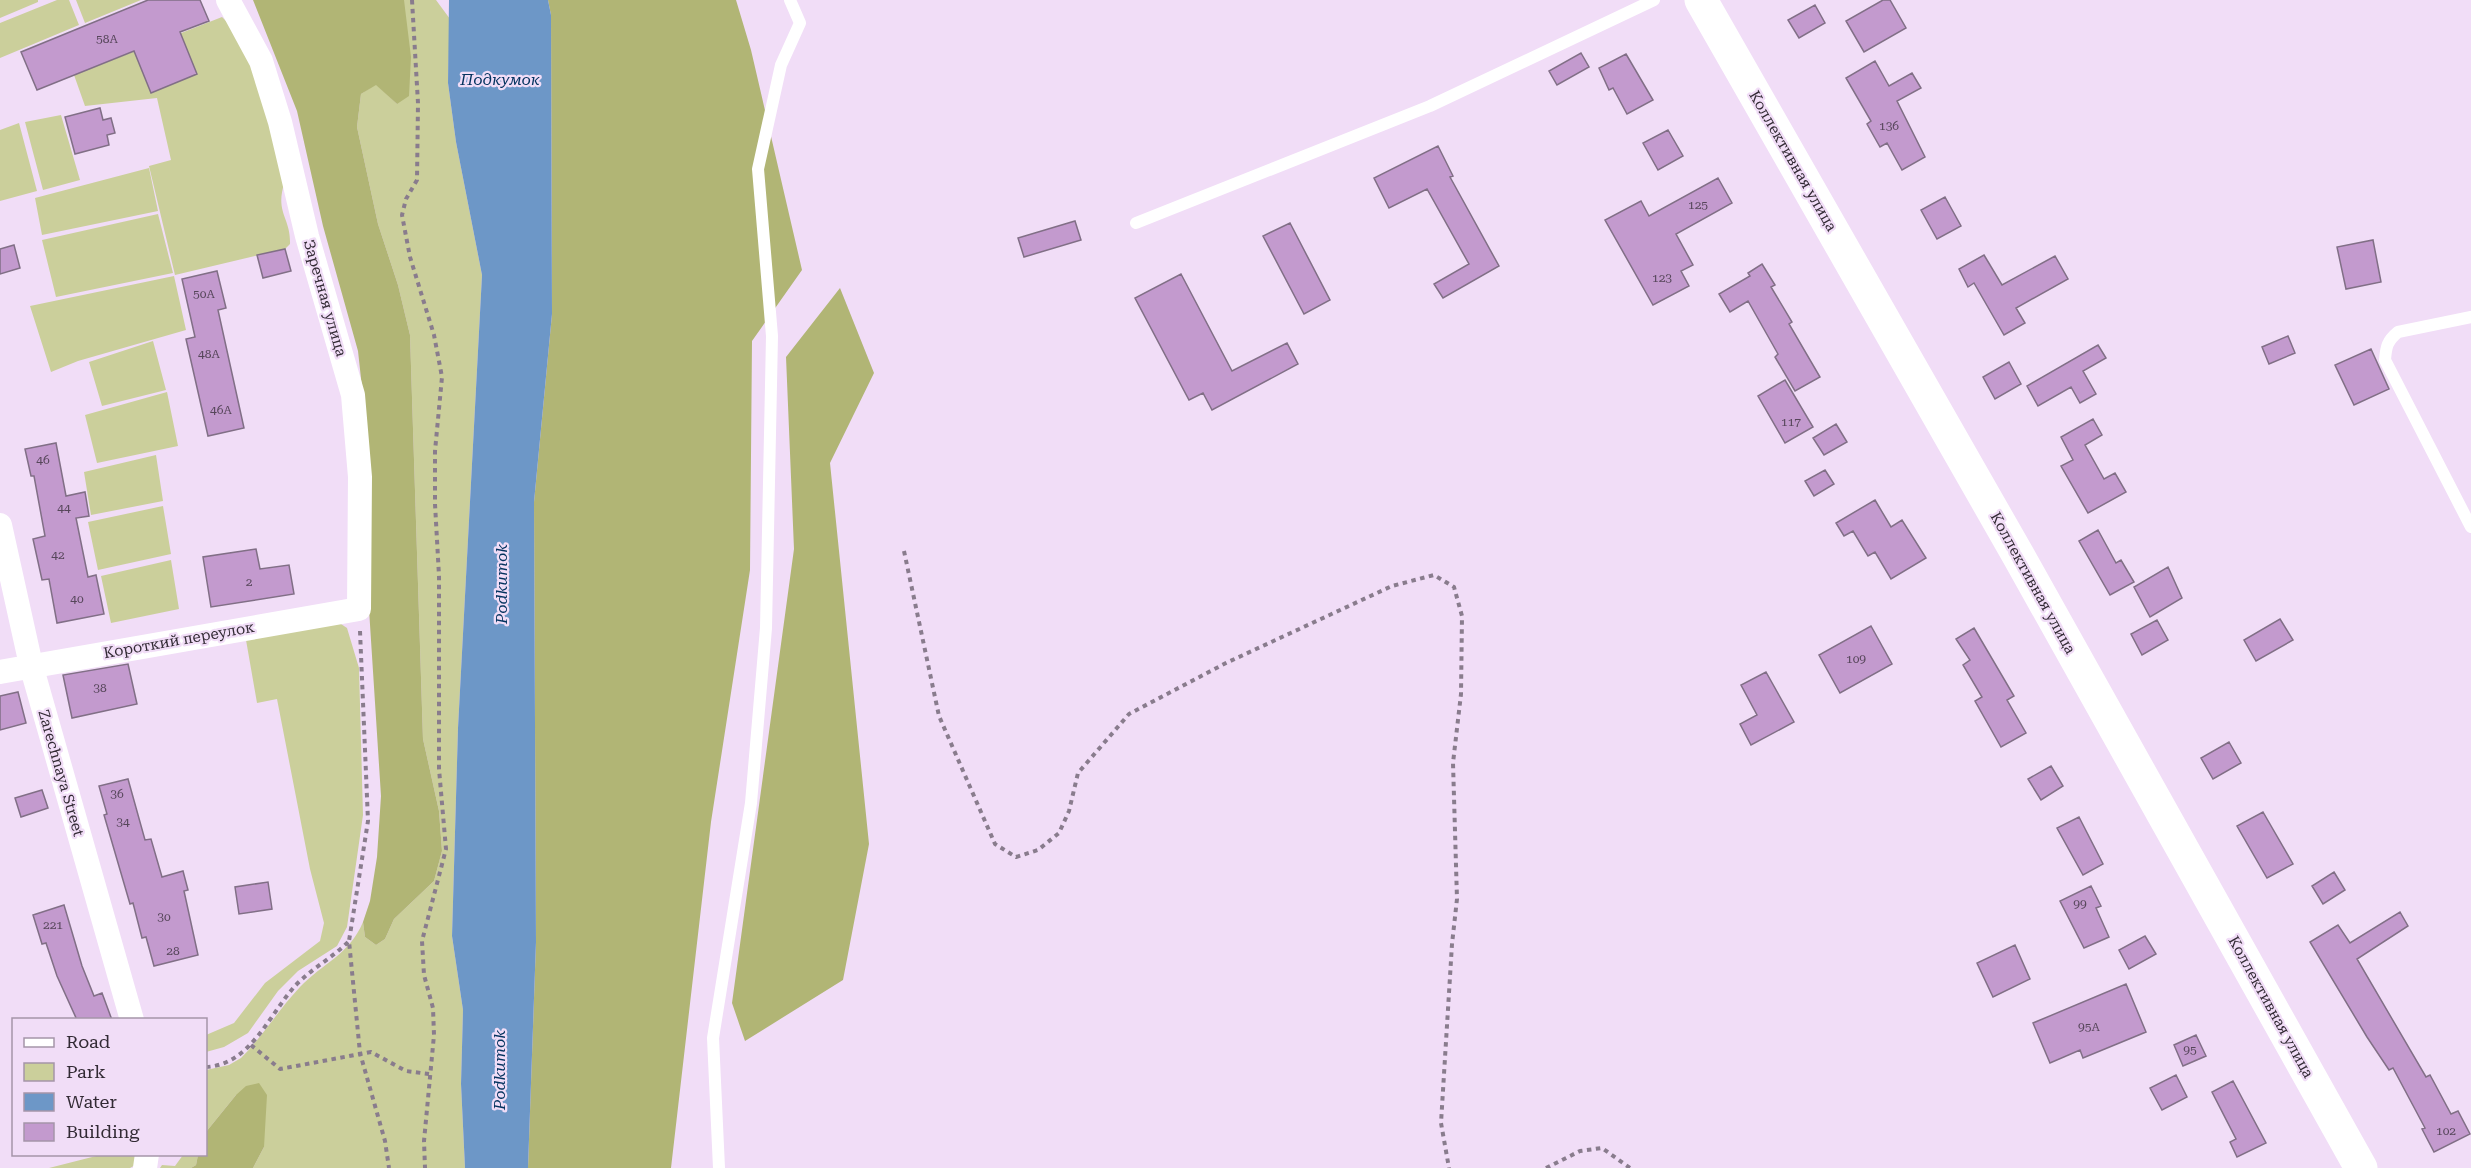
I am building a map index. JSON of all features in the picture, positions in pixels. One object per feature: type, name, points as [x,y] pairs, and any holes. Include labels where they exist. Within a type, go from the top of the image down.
[{"type":"street","name":"Заречная улица","points":[[228,0],[261,61],[280,122],[307,236],[353,395],[360,477],[359,609]]},
{"type":"street","name":"Коллективная улица","points":[[1701,0],[2012,544],[2361,1168]]},
{"type":"street","name":"Zarechnaya Street","points":[[0,525],[31,665],[131,1018]]},
{"type":"street","name":"Короткий переулок","points":[[0,672],[359,609]]},
{"type":"lane","points":[[720,1168],[713,1038],[751,803],[766,628],[772,336],[758,169],[781,65],[801,23],[790,0]]},
{"type":"lane","points":[[1136,223],[1430,106],[1654,0]]},
{"type":"lane","points":[[2471,317],[2398,332],[2385,346],[2385,360],[2471,527]]},
{"type":"path","points":[[412,0],[418,103],[417,180],[406,199],[402,215],[410,257],[434,335],[442,377],[435,451],[435,494],[439,576],[439,769],[446,849],[422,941],[424,975],[433,1008],[434,1035],[424,1141],[425,1168]]},
{"type":"path","points":[[904,551],[939,717],[995,844],[1016,857],[1038,850],[1059,833],[1069,811],[1078,773],[1129,714],[1226,663],[1392,586],[1434,575],[1454,586],[1462,616],[1462,638],[1461,694],[1453,763],[1457,899],[1452,944],[1442,1123],[1449,1168]]},
{"type":"path","points":[[359,609],[368,821],[349,941],[360,1053],[385,1141],[389,1168]]},
{"type":"path","points":[[207,1067],[225,1063],[251,1045],[296,985],[349,941]]},
{"type":"path","points":[[251,1045],[275,1065],[287,1069],[371,1052],[406,1071],[429,1074]]},
{"type":"path","points":[[1546,1168],[1580,1151],[1602,1148],[1624,1161],[1630,1168]]},
{"type":"green space","points":[[0,0],[38,0],[38,2],[0,18]]},
{"type":"green space","points":[[57,0],[69,0],[79,25],[0,58],[0,23]]},
{"type":"green space","points":[[76,0],[141,0],[85,23]]},
{"type":"green space","points":[[253,0],[404,0],[411,57],[409,96],[397,104],[376,85],[361,94],[357,127],[378,224],[398,285],[410,335],[423,739],[439,811],[442,851],[434,881],[394,919],[385,939],[376,945],[365,937],[363,922],[370,901],[377,857],[381,796],[369,609],[366,424],[358,351],[323,226],[297,111]]},
{"type":"green space","points":[[404,0],[436,0],[450,19],[448,83],[456,142],[482,275],[458,728],[452,936],[463,1010],[461,1084],[465,1168],[253,1168],[264,1147],[236,1095],[207,1131],[207,1070],[229,1065],[241,1058],[300,987],[343,951],[363,922],[365,937],[376,945],[385,939],[394,919],[434,881],[442,851],[439,811],[423,739],[410,335],[398,285],[378,224],[357,127],[361,94],[376,84],[397,104]]},
{"type":"green space","points":[[548,0],[736,0],[751,50],[802,270],[752,341],[750,570],[711,822],[671,1168],[528,1168],[536,942],[534,502],[552,314],[551,15]]},
{"type":"green space","points":[[222,17],[234,31],[244,49],[262,93],[285,181],[281,201],[290,235],[290,244],[285,249],[175,275],[149,166],[171,160],[157,98],[85,106],[74,75]]},
{"type":"green space","points":[[61,115],[80,180],[43,190],[25,122]]},
{"type":"green space","points":[[19,123],[37,191],[0,201],[0,130]]},
{"type":"green space","points":[[149,168],[158,211],[42,235],[35,198]]},
{"type":"green space","points":[[158,214],[173,273],[56,297],[42,240]]},
{"type":"green space","points":[[174,276],[186,330],[78,361],[51,372],[30,306]]},
{"type":"green space","points":[[840,288],[874,373],[830,463],[869,844],[843,980],[745,1041],[732,1003],[794,549],[786,357]]},
{"type":"green space","points":[[153,341],[166,390],[102,406],[89,362]]},
{"type":"green space","points":[[167,392],[178,446],[97,463],[85,415]]},
{"type":"green space","points":[[156,455],[163,501],[91,515],[84,472]]},
{"type":"green space","points":[[163,506],[171,554],[98,570],[88,522]]},
{"type":"green space","points":[[171,560],[179,609],[111,623],[101,576]]},
{"type":"green space","points":[[335,620],[347,628],[359,668],[363,815],[347,927],[337,946],[298,971],[278,991],[248,1033],[224,1047],[207,1052],[207,1035],[234,1023],[265,983],[320,941],[324,923],[310,869],[277,699],[257,703],[246,640]]},
{"type":"green space","points":[[259,1083],[267,1095],[264,1147],[253,1168],[191,1168],[196,1165],[198,1156],[207,1156],[207,1131],[246,1086]]},
{"type":"green space","points":[[96,1156],[142,1156],[139,1163],[130,1168],[49,1168]]},
{"type":"green space","points":[[182,1156],[198,1156],[196,1165],[191,1168],[160,1168],[162,1165],[175,1166]]},
{"type":"water","name":"Подкумок","points":[[449,0],[548,0],[551,15],[552,314],[534,502],[536,942],[528,1168],[465,1168],[461,1084],[463,1010],[452,936],[458,728],[482,275],[456,142],[448,83]]},
{"type":"building","points":[[148,0],[200,0],[209,21],[180,32],[197,74],[151,93],[134,51],[37,90],[21,52]]},
{"type":"building","points":[[1883,0],[1890,0],[1906,28],[1864,52],[1846,21]]},
{"type":"building","points":[[1815,5],[1825,23],[1799,38],[1788,20]]},
{"type":"building","points":[[1581,53],[1589,67],[1557,85],[1549,71]]},
{"type":"building","points":[[1626,54],[1653,100],[1627,114],[1613,88],[1609,90],[1599,68]]},
{"type":"building","points":[[1875,61],[1889,86],[1912,73],[1921,88],[1897,101],[1925,157],[1902,170],[1887,143],[1880,147],[1867,124],[1871,121],[1846,78]]},
{"type":"building","points":[[100,108],[103,120],[111,118],[115,133],[107,135],[109,145],[75,154],[65,117]]},
{"type":"building","points":[[1668,130],[1683,156],[1658,170],[1643,143]]},
{"type":"building","points":[[1438,146],[1453,176],[1450,177],[1499,266],[1443,298],[1434,284],[1469,264],[1427,189],[1389,208],[1374,178]]},
{"type":"building","points":[[1718,178],[1732,203],[1676,234],[1693,265],[1681,271],[1689,286],[1653,305],[1605,220],[1641,201],[1649,216]]},
{"type":"building","points":[[1945,197],[1961,226],[1937,239],[1921,210]]},
{"type":"building","points":[[1075,221],[1081,240],[1024,257],[1018,238]]},
{"type":"building","points":[[1290,223],[1330,300],[1304,314],[1263,236]]},
{"type":"building","points":[[2373,240],[2381,282],[2346,289],[2337,247]]},
{"type":"building","points":[[14,245],[20,268],[0,274],[0,249]]},
{"type":"building","points":[[285,249],[291,271],[263,278],[257,255]]},
{"type":"building","points":[[1984,255],[2002,285],[2055,256],[2068,279],[2016,308],[2025,323],[2004,335],[1974,283],[1968,287],[1959,269]]},
{"type":"building","points":[[1762,264],[1775,285],[1771,287],[1792,322],[1789,324],[1820,377],[1795,391],[1775,357],[1778,354],[1748,301],[1730,312],[1719,294],[1750,276],[1748,273]]},
{"type":"building","points":[[217,271],[226,308],[218,310],[244,428],[208,436],[186,339],[195,337],[182,279]]},
{"type":"building","points":[[1181,274],[1232,371],[1287,343],[1298,364],[1212,410],[1203,393],[1189,400],[1135,298]]},
{"type":"building","points":[[2288,336],[2295,353],[2269,364],[2262,347]]},
{"type":"building","points":[[2098,345],[2106,358],[2083,371],[2096,394],[2080,403],[2071,387],[2038,406],[2027,386]]},
{"type":"building","points":[[2371,349],[2389,389],[2354,405],[2335,365]]},
{"type":"building","points":[[2009,362],[2021,384],[1995,399],[1983,377]]},
{"type":"building","points":[[1785,380],[1813,427],[1785,443],[1758,396]]},
{"type":"building","points":[[2093,419],[2102,435],[2085,445],[2104,479],[2115,473],[2126,492],[2088,513],[2061,466],[2073,460],[2061,437]]},
{"type":"building","points":[[1836,424],[1847,442],[1824,455],[1813,438]]},
{"type":"building","points":[[56,443],[66,496],[85,492],[89,516],[76,518],[88,577],[96,575],[104,614],[57,623],[49,579],[42,580],[33,539],[45,536],[34,476],[31,476],[25,449]]},
{"type":"building","points":[[1825,470],[1834,484],[1814,496],[1805,481]]},
{"type":"building","points":[[1875,500],[1891,527],[1902,520],[1926,558],[1891,579],[1875,552],[1868,556],[1853,531],[1844,536],[1836,523]]},
{"type":"building","points":[[2098,530],[2116,563],[2121,560],[2134,582],[2110,595],[2079,541]]},
{"type":"building","points":[[256,549],[260,569],[289,565],[294,594],[211,607],[203,557]]},
{"type":"building","points":[[2168,567],[2182,598],[2150,617],[2134,587]]},
{"type":"building","points":[[2280,619],[2293,640],[2256,661],[2244,640]]},
{"type":"building","points":[[2157,620],[2168,640],[2142,655],[2131,634]]},
{"type":"building","points":[[1871,626],[1892,664],[1840,693],[1819,655]]},
{"type":"building","points":[[1974,628],[2014,696],[2007,700],[2026,733],[2001,747],[1975,701],[1982,697],[1963,665],[1970,660],[1956,639]]},
{"type":"building","points":[[128,664],[137,704],[72,718],[63,675]]},
{"type":"building","points":[[1766,672],[1794,722],[1751,745],[1740,724],[1757,715],[1741,685]]},
{"type":"building","points":[[18,692],[26,723],[0,730],[0,696]]},
{"type":"building","points":[[2229,742],[2241,763],[2213,779],[2201,758]]},
{"type":"building","points":[[2051,766],[2063,786],[2041,800],[2028,779]]},
{"type":"building","points":[[128,779],[145,840],[151,839],[162,877],[183,871],[188,890],[184,891],[198,955],[154,966],[146,937],[142,938],[104,815],[107,814],[99,786]]},
{"type":"building","points":[[42,790],[48,808],[21,817],[15,798]]},
{"type":"building","points":[[2263,812],[2293,864],[2267,878],[2237,826]]},
{"type":"building","points":[[2079,817],[2103,864],[2083,875],[2057,828]]},
{"type":"building","points":[[2334,872],[2345,890],[2323,904],[2312,886]]},
{"type":"building","points":[[268,882],[272,909],[239,914],[235,887]]},
{"type":"building","points":[[2091,886],[2101,906],[2096,908],[2109,937],[2084,948],[2060,901]]},
{"type":"building","points":[[64,905],[82,966],[94,996],[102,993],[111,1018],[76,1018],[57,976],[46,943],[42,944],[33,915]]},
{"type":"building","points":[[2400,912],[2408,926],[2357,959],[2426,1077],[2430,1075],[2451,1114],[2458,1111],[2470,1134],[2434,1152],[2422,1129],[2425,1128],[2393,1068],[2389,1070],[2367,1037],[2310,942],[2338,925],[2350,943]]},
{"type":"building","points":[[2145,936],[2156,954],[2129,969],[2119,950]]},
{"type":"building","points":[[2015,945],[2030,979],[1993,997],[1977,963]]},
{"type":"building","points":[[2126,984],[2146,1032],[2083,1058],[2080,1050],[2050,1063],[2033,1023]]},
{"type":"building","points":[[2196,1035],[2206,1056],[2183,1066],[2174,1045]]},
{"type":"building","points":[[2176,1075],[2187,1097],[2162,1110],[2150,1088]]},
{"type":"building","points":[[2233,1081],[2266,1143],[2237,1157],[2230,1142],[2236,1139],[2212,1092]]},
{"type":"water label","name":"Podkumok","points":[[501,584]]},
{"type":"water label","name":"Podkumok","points":[[499,1070]]}]
